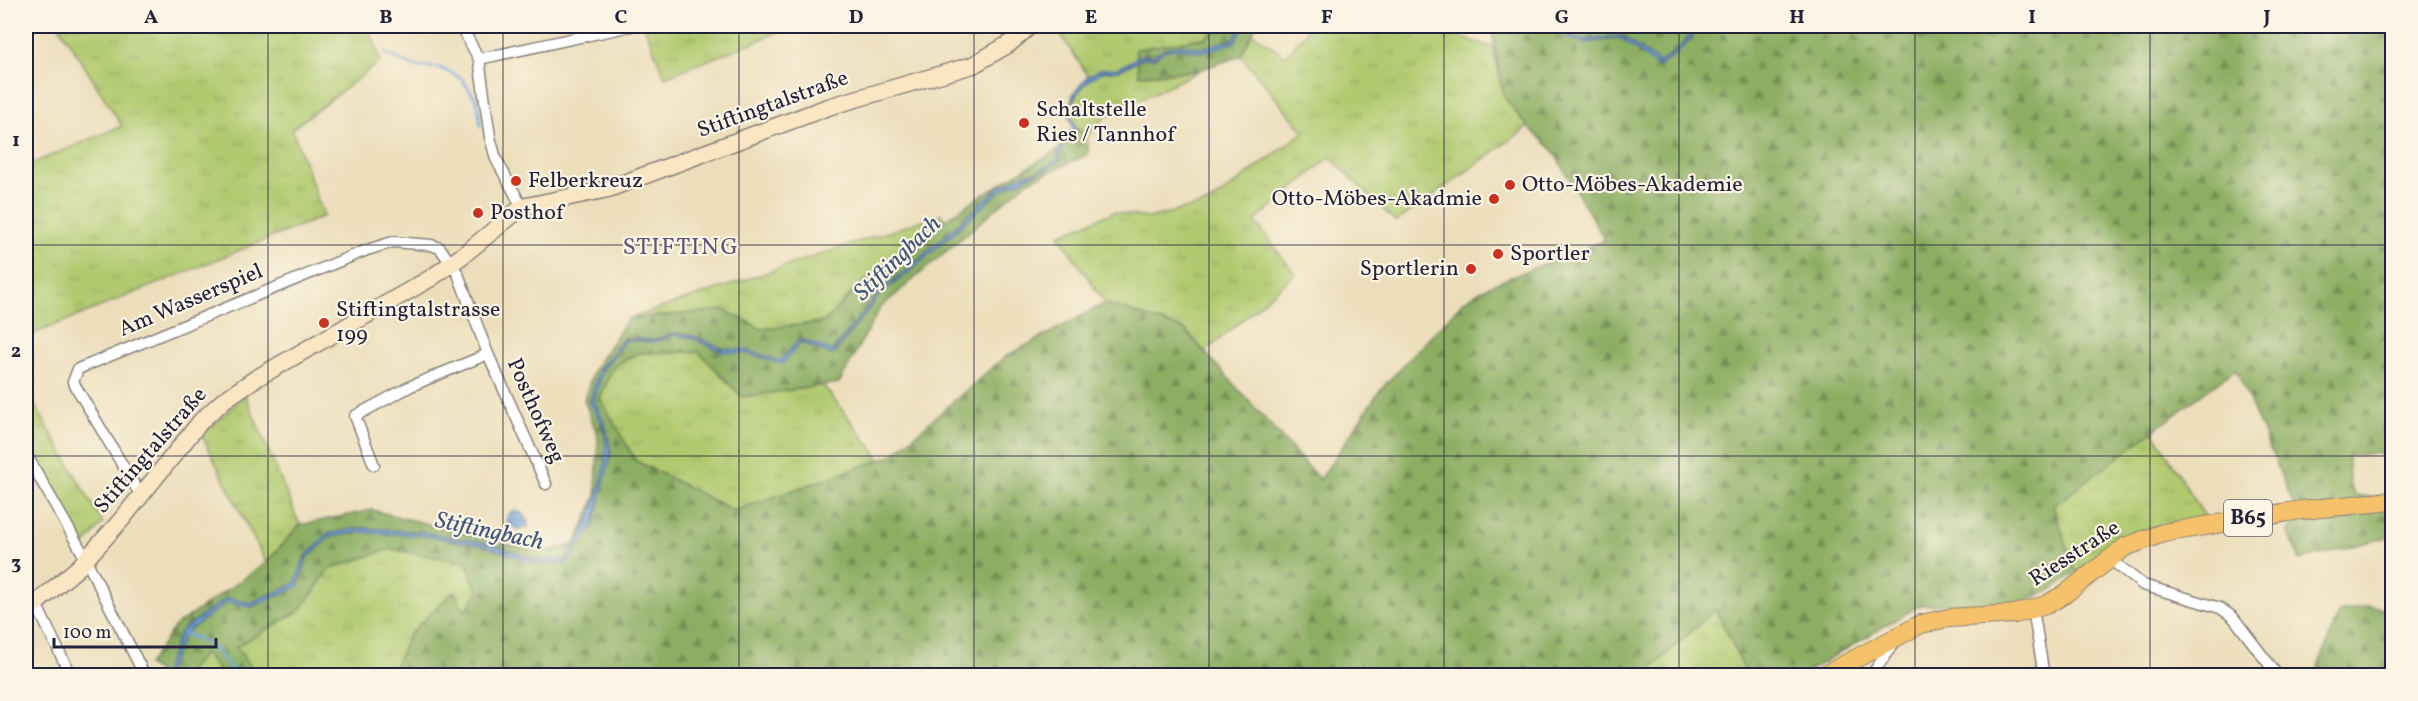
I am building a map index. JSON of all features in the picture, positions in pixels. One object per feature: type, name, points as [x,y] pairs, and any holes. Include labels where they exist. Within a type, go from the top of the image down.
[{"type":"main road","name":"Riesstraße","points":[[1823,675],[1896,635],[1935,621],[2003,615],[2033,609],[2065,594],[2110,559],[2138,541],[2181,528],[2301,510],[2392,501]]},
{"type":"street","points":[[461,26],[479,59],[490,137],[496,159],[522,207]]},
{"type":"street","points":[[479,59],[631,26]]},
{"type":"street","name":"Stiftingtalstraße","points":[[71,675],[31,608],[85,560],[201,422],[237,391],[374,313],[453,264],[522,207],[608,189],[828,107],[954,72],[995,53],[1030,26]]},
{"type":"street","name":"Am Wasserspiel","points":[[141,496],[73,382],[78,369],[327,266],[393,242],[431,245],[440,248],[453,264]]},
{"type":"street","name":"Posthofweg","points":[[453,264],[488,354],[546,484]]},
{"type":"street","name":"Posthofweg","points":[[374,465],[355,416],[411,386],[488,354]]},
{"type":"street","points":[[26,454],[145,675]]},
{"type":"street","points":[[2110,559],[2143,585],[2220,608],[2233,617],[2278,675]]},
{"type":"street","name":"Riesstraße","points":[[2033,609],[2044,675]]},
{"type":"street","points":[[1871,675],[1894,645],[1896,635]]},
{"type":"green space","points":[[59,26],[368,26],[381,61],[292,129],[324,216],[26,337],[26,166],[122,126]]},
{"type":"green space","points":[[644,26],[795,26],[665,77]]},
{"type":"green space","points":[[1055,26],[1220,26],[1205,38],[1174,43],[1139,75],[1199,71],[1106,116],[1087,136],[1073,122],[1071,108],[1089,77]]},
{"type":"green space","points":[[1220,26],[1240,26],[1234,39],[1202,48],[1180,45],[1137,58],[1135,49],[1205,38]]},
{"type":"green space","points":[[1244,26],[1256,26],[1241,56],[1199,70],[1139,75],[1137,62],[1143,58],[1154,58],[1166,50],[1180,48],[1201,52],[1235,42]]},
{"type":"green space","points":[[1310,26],[1433,26],[1434,29],[1493,47],[1504,97],[1528,127],[1396,222],[1330,157],[1255,221],[1295,274],[1205,352],[1185,330],[1105,303],[1059,235],[1114,212],[1148,218],[1209,203],[1304,132],[1241,56],[1252,33],[1286,56]]},
{"type":"green space","points":[[1491,26],[1505,26],[1522,31],[1532,26],[1562,26],[1567,37],[1585,43],[1620,38],[1658,66],[1686,44],[1696,26],[2392,26],[2392,460],[2376,453],[2348,456],[2349,482],[2355,495],[2371,497],[2392,495],[2392,536],[2300,560],[2288,530],[2301,522],[2236,369],[2053,506],[2076,572],[2050,591],[2017,603],[1920,605],[1802,675],[1747,675],[1716,609],[1643,675],[391,675],[409,635],[454,591],[465,611],[478,592],[466,562],[390,549],[329,569],[301,610],[236,647],[257,675],[222,675],[205,653],[185,675],[166,676],[184,634],[227,602],[251,607],[298,587],[307,558],[330,537],[361,532],[421,535],[486,546],[537,564],[567,563],[594,525],[611,453],[606,427],[594,401],[602,371],[626,340],[653,342],[675,335],[692,338],[723,352],[746,353],[782,364],[801,342],[833,355],[881,293],[907,274],[1001,190],[1059,162],[1061,150],[1076,129],[1087,136],[1089,154],[1027,182],[880,308],[839,383],[742,397],[699,352],[638,353],[614,366],[600,398],[636,461],[734,511],[891,456],[1003,358],[1105,303],[1185,330],[1320,480],[1380,390],[1464,301],[1489,286],[1605,240],[1552,149],[1528,127],[1504,97]]},
{"type":"green space","points":[[1566,26],[1693,26],[1684,42],[1659,63],[1622,36],[1585,40],[1570,35]]},
{"type":"green space","points":[[1058,150],[1058,160],[1037,172],[1025,174],[999,187],[905,272],[880,291],[832,351],[800,339],[781,361],[746,350],[724,349],[693,336],[676,333],[653,340],[626,337],[599,370],[590,402],[603,427],[606,442],[605,459],[602,477],[591,514],[575,547],[566,560],[538,560],[487,543],[421,532],[361,528],[328,534],[305,557],[295,584],[250,603],[226,598],[181,631],[163,675],[148,665],[175,626],[266,563],[300,525],[372,510],[543,553],[576,543],[596,495],[598,436],[584,400],[594,369],[628,319],[724,310],[762,329],[824,322],[850,296],[905,249],[965,206]]},
{"type":"green space","points":[[941,214],[946,220],[859,285],[824,322],[762,329],[724,310],[628,319]]},
{"type":"green space","points":[[699,352],[742,397],[823,385],[881,460],[734,511],[636,461],[600,398],[614,366],[638,353]]},
{"type":"green space","points":[[26,390],[103,523],[84,546],[26,440]]},
{"type":"green space","points":[[245,395],[300,525],[266,563],[202,436]]},
{"type":"green space","points":[[2153,431],[2205,517],[2171,523],[2126,537],[2076,572],[2053,506]]},
{"type":"green space","points":[[390,549],[466,562],[478,593],[465,611],[454,591],[409,635],[391,675],[257,675],[235,647],[301,610],[329,569]]},
{"type":"green space","points":[[2368,606],[2392,609],[2392,675],[2315,675],[2339,612]]},
{"type":"green space","points":[[1716,609],[1747,675],[1643,676]]},
{"type":"green space","points":[[205,653],[222,675],[185,676]]},
{"type":"water","points":[[1240,26],[1244,26],[1235,42],[1201,52],[1180,48],[1166,50],[1154,58],[1143,58],[1120,70],[1102,72],[1089,80],[1075,96],[1071,113],[1076,129],[1061,151],[1059,162],[1001,190],[907,274],[881,293],[833,355],[801,342],[782,364],[746,353],[723,352],[692,338],[675,335],[653,342],[625,340],[602,371],[594,400],[606,427],[611,453],[594,525],[567,563],[537,564],[486,546],[421,535],[361,532],[330,537],[307,558],[298,587],[251,607],[227,602],[184,634],[166,675],[163,675],[181,631],[227,598],[250,603],[295,584],[305,557],[328,534],[361,528],[421,532],[487,543],[538,560],[566,560],[591,515],[605,459],[606,442],[603,427],[590,402],[599,370],[623,339],[653,340],[676,333],[693,336],[724,349],[746,350],[780,361],[800,339],[833,351],[880,291],[905,272],[999,187],[1025,174],[1037,172],[1057,160],[1058,150],[1073,128],[1069,114],[1073,94],[1087,77],[1100,69],[1118,68],[1142,55],[1153,56],[1165,48],[1180,45],[1202,48],[1234,39]]},
{"type":"water","points":[[1562,26],[1566,26],[1570,35],[1585,40],[1622,36],[1659,63],[1680,47],[1688,38],[1693,26],[1696,26],[1686,44],[1658,67],[1620,38],[1585,43],[1567,37]]},
{"type":"water","points":[[512,511],[524,515],[528,527],[517,529],[508,524],[507,517]]},
{"type":"waterway","points":[[385,53],[413,66],[440,68],[461,78],[477,100],[481,126]]},
{"type":"waterway","points":[[183,633],[209,644]]},
{"type":"waterway","points":[[212,647],[238,676]]},
{"type":"place","name":"Schaltstelle Ries / Tannhof","points":[[1024,123]]},
{"type":"place","name":"Felberkreuz","points":[[516,181]]},
{"type":"place","name":"Otto-Möbes-Akademie","points":[[1510,185]]},
{"type":"place","name":"Otto-Möbes-Akadmie","points":[[1494,199]]},
{"type":"place","name":"Posthof","points":[[478,213]]},
{"type":"place","name":"Sportler","points":[[1498,254]]},
{"type":"place","name":"Sportlerin","points":[[1471,269]]},
{"type":"place","name":"Stiftingtalstrasse 199","points":[[324,323]]},
{"type":"district","name":"STIFTING","points":[[681,248]]},
{"type":"water label","name":"Stiftingbach","points":[[898,259]]},
{"type":"water label","name":"Stiftingbach","points":[[489,532]]}]
